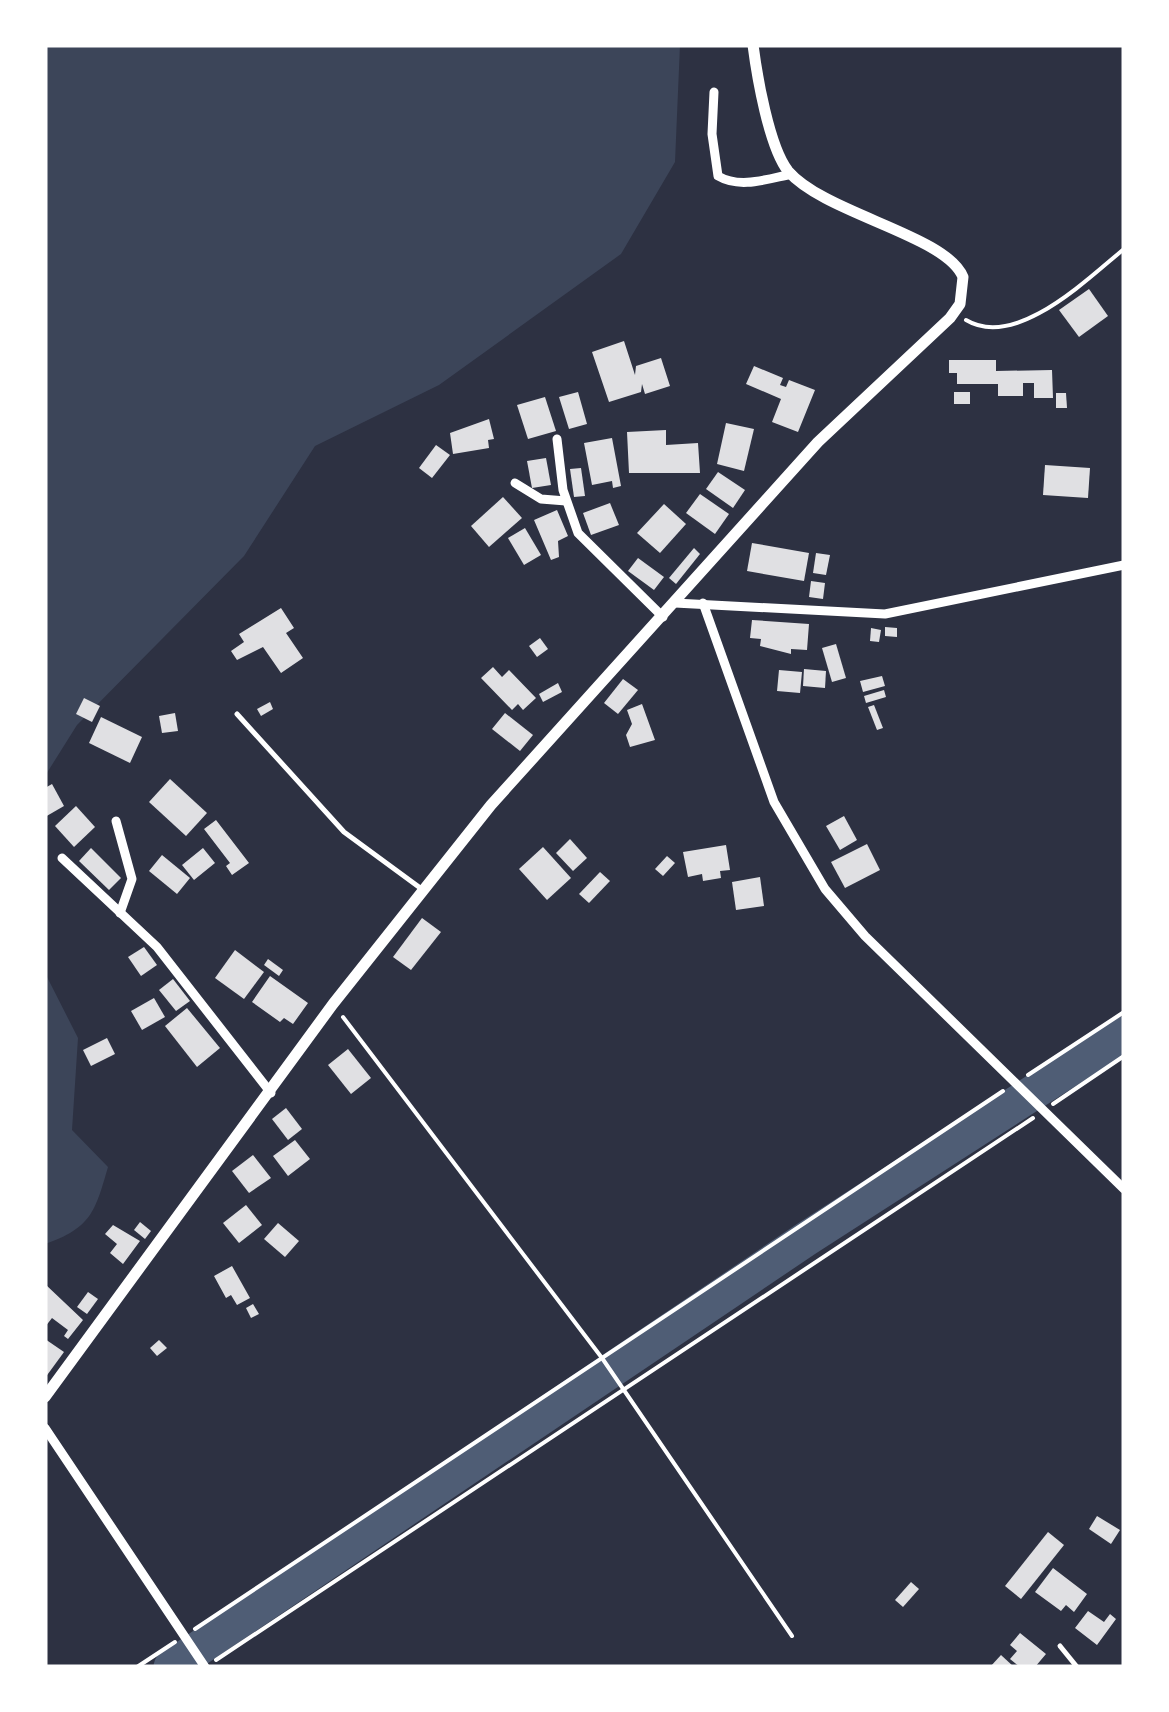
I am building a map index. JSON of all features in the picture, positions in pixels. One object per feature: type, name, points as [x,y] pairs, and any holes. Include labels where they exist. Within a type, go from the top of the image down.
[{"type":"street","points":[[45,1397],[333,1004],[503,791],[818,442],[954,313],[963,293],[963,278],[948,256],[808,189],[785,168],[758,82],[753,45]]},
{"type":"street","points":[[714,92],[712,150],[718,176],[728,182],[750,182],[792,174]]},
{"type":"street","points":[[557,439],[566,501],[586,543],[663,617]]},
{"type":"street","points":[[515,483],[541,500],[566,501]]},
{"type":"street","points":[[675,603],[885,614],[1124,566]]},
{"type":"street","points":[[702,602],[750,745],[796,846],[865,936],[1124,1189]]},
{"type":"street","points":[[116,821],[132,879],[120,914]]},
{"type":"street","points":[[62,858],[157,946],[271,1093]]},
{"type":"street","points":[[45,1428],[205,1666]]},
{"type":"lane","points":[[237,714],[344,832],[423,890]]},
{"type":"lane","points":[[1060,1646],[1077,1667]]},
{"type":"path","points":[[954,313],[975,326],[1014,326],[1070,291],[1124,249]]},
{"type":"path","points":[[333,1004],[604,1360],[792,1636]]},
{"type":"path","points":[[136,1667],[1124,1012]]},
{"type":"path","points":[[205,1666],[622,1385],[1124,1056]]},
{"type":"shaded area","points":[[45,45],[680,45],[675,162],[621,254],[439,385],[315,446],[244,556],[77,725],[45,776]]},
{"type":"shaded area","points":[[45,973],[78,1038],[72,1130],[108,1167],[89,1216],[72,1232],[45,1244]]},
{"type":"building","points":[[1089,289],[1108,316],[1079,337],[1059,310]]},
{"type":"building","points":[[624,341],[635,375],[636,366],[661,358],[670,386],[645,394],[642,384],[641,392],[609,402],[592,352]]},
{"type":"building","points":[[949,360],[996,360],[996,371],[1052,370],[1053,398],[1034,398],[1034,383],[1023,383],[1023,396],[998,396],[998,384],[957,384],[957,373],[949,373]]},
{"type":"building","points":[[754,366],[783,378],[780,385],[786,387],[789,380],[815,390],[798,432],[772,422],[781,399],[746,384]]},
{"type":"building","points":[[578,392],[587,424],[569,429],[559,397]]},
{"type":"building","points":[[954,392],[970,392],[970,404],[954,404]]},
{"type":"building","points":[[1056,393],[1066,393],[1067,408],[1056,408]]},
{"type":"building","points":[[545,397],[556,431],[528,439],[517,405]]},
{"type":"building","points":[[489,419],[494,439],[488,440],[489,448],[453,454],[450,433]]},
{"type":"building","points":[[726,423],[754,429],[744,471],[717,464]]},
{"type":"building","points":[[666,430],[666,445],[698,443],[700,473],[629,473],[627,432]]},
{"type":"building","points":[[612,438],[621,486],[613,488],[612,481],[592,485],[584,443]]},
{"type":"building","points":[[436,445],[450,455],[432,478],[419,468]]},
{"type":"building","points":[[546,458],[551,485],[532,488],[527,461]]},
{"type":"building","points":[[1045,465],[1090,468],[1088,498],[1043,495]]},
{"type":"building","points":[[581,468],[585,496],[574,497],[570,469]]},
{"type":"building","points":[[718,472],[745,490],[733,508],[706,489]]},
{"type":"building","points":[[700,494],[729,514],[715,534],[686,513]]},
{"type":"building","points":[[503,497],[522,518],[489,547],[471,526]]},
{"type":"building","points":[[610,503],[619,525],[591,535],[583,513]]},
{"type":"building","points":[[664,504],[686,524],[660,553],[637,533]]},
{"type":"building","points":[[557,510],[568,536],[558,541],[559,557],[551,560],[534,520]]},
{"type":"building","points":[[525,528],[541,555],[524,565],[508,538]]},
{"type":"building","points":[[752,543],[809,553],[804,581],[747,571]]},
{"type":"building","points":[[694,548],[700,554],[676,584],[669,578]]},
{"type":"building","points":[[816,553],[830,555],[826,575],[813,573]]},
{"type":"building","points":[[638,558],[664,577],[654,590],[628,571]]},
{"type":"building","points":[[811,581],[825,583],[823,599],[809,597]]},
{"type":"building","points":[[281,608],[294,628],[286,633],[303,658],[281,673],[263,647],[237,660],[231,651],[244,642],[239,634]]},
{"type":"building","points":[[752,620],[809,624],[807,650],[791,649],[791,654],[760,646],[761,639],[750,638]]},
{"type":"building","points":[[885,627],[897,628],[897,637],[885,636]]},
{"type":"building","points":[[871,628],[881,630],[879,642],[870,641]]},
{"type":"building","points":[[540,638],[548,649],[537,657],[529,646]]},
{"type":"building","points":[[836,644],[846,678],[832,682],[822,648]]},
{"type":"building","points":[[493,667],[502,677],[509,670],[536,698],[523,710],[518,704],[512,710],[481,678]]},
{"type":"building","points":[[804,669],[826,671],[825,688],[803,686]]},
{"type":"building","points":[[779,670],[802,672],[800,693],[777,691]]},
{"type":"building","points":[[882,676],[885,686],[863,692],[860,681]]},
{"type":"building","points":[[623,679],[638,690],[618,714],[604,703]]},
{"type":"building","points":[[558,683],[562,692],[543,702],[539,694]]},
{"type":"building","points":[[884,690],[886,697],[866,703],[864,696]]},
{"type":"building","points":[[84,698],[100,706],[92,722],[76,714]]},
{"type":"building","points":[[270,702],[273,709],[261,716],[257,709]]},
{"type":"building","points":[[642,704],[655,740],[630,747],[626,735],[632,724],[627,710]]},
{"type":"building","points":[[874,705],[883,728],[877,730],[868,707]]},
{"type":"building","points":[[175,713],[178,731],[162,733],[159,716]]},
{"type":"building","points":[[505,713],[533,735],[520,751],[492,729]]},
{"type":"building","points":[[101,717],[142,737],[130,763],[89,743]]},
{"type":"building","points":[[170,779],[207,813],[186,836],[149,802]]},
{"type":"building","points":[[52,784],[64,806],[45,817],[45,788]]},
{"type":"building","points":[[76,806],[95,827],[74,847],[55,826]]},
{"type":"building","points":[[844,816],[857,840],[840,850],[826,826]]},
{"type":"building","points":[[216,820],[249,863],[232,875],[226,866],[230,863],[204,829]]},
{"type":"building","points":[[570,839],[587,858],[573,871],[556,853]]},
{"type":"building","points":[[867,844],[880,870],[845,888],[831,862]]},
{"type":"building","points":[[726,845],[730,870],[720,871],[721,878],[703,881],[702,874],[688,877],[683,852]]},
{"type":"building","points":[[543,847],[571,878],[547,900],[519,869]]},
{"type":"building","points":[[91,848],[121,878],[109,890],[79,861]]},
{"type":"building","points":[[203,848],[215,863],[194,880],[182,865]]},
{"type":"building","points":[[162,855],[190,878],[177,894],[149,871]]},
{"type":"building","points":[[667,856],[675,863],[663,876],[655,869]]},
{"type":"building","points":[[600,872],[610,881],[589,903],[579,894]]},
{"type":"building","points":[[760,877],[764,906],[736,910],[732,882]]},
{"type":"building","points":[[422,918],[441,932],[411,970],[393,957]]},
{"type":"building","points":[[144,947],[157,965],[141,976],[128,957]]},
{"type":"building","points":[[235,950],[264,972],[244,999],[215,978]]},
{"type":"building","points":[[268,959],[283,970],[279,976],[264,965]]},
{"type":"building","points":[[270,976],[308,1003],[293,1024],[284,1018],[280,1022],[252,1002]]},
{"type":"building","points":[[173,979],[190,1001],[176,1011],[159,990]]},
{"type":"building","points":[[154,998],[165,1017],[142,1030],[131,1011]]},
{"type":"building","points":[[187,1008],[220,1048],[197,1067],[165,1026]]},
{"type":"building","points":[[107,1038],[115,1054],[91,1066],[83,1050]]},
{"type":"building","points":[[348,1049],[371,1078],[351,1094],[328,1065]]},
{"type":"building","points":[[286,1108],[302,1129],[288,1140],[272,1119]]},
{"type":"building","points":[[295,1140],[310,1159],[288,1176],[273,1156]]},
{"type":"building","points":[[253,1155],[271,1178],[249,1193],[232,1171]]},
{"type":"building","points":[[246,1205],[262,1225],[239,1243],[223,1223]]},
{"type":"building","points":[[140,1222],[151,1231],[145,1239],[134,1230]]},
{"type":"building","points":[[278,1223],[299,1241],[285,1257],[264,1239]]},
{"type":"building","points":[[113,1225],[140,1241],[123,1264],[110,1253],[117,1244],[105,1234]]},
{"type":"building","points":[[232,1266],[250,1298],[237,1305],[231,1295],[226,1298],[214,1276]]},
{"type":"building","points":[[45,1284],[83,1320],[68,1339],[64,1336],[68,1330],[52,1318],[45,1327]]},
{"type":"building","points":[[88,1292],[98,1299],[87,1314],[77,1307]]},
{"type":"building","points":[[253,1304],[259,1314],[251,1318],[246,1308]]},
{"type":"building","points":[[45,1339],[64,1352],[45,1378]]},
{"type":"building","points":[[159,1340],[167,1348],[157,1356],[150,1348]]},
{"type":"building","points":[[1097,1516],[1120,1530],[1111,1544],[1089,1529]]},
{"type":"building","points":[[1048,1532],[1064,1545],[1021,1599],[1005,1586]]},
{"type":"building","points":[[1053,1568],[1087,1594],[1074,1612],[1066,1605],[1061,1611],[1035,1592]]},
{"type":"building","points":[[911,1582],[919,1589],[903,1607],[895,1600]]},
{"type":"building","points":[[1088,1611],[1104,1622],[1110,1614],[1116,1619],[1097,1645],[1075,1628]]},
{"type":"building","points":[[1020,1633],[1046,1654],[1035,1667],[1020,1667],[1010,1659],[1017,1651],[1010,1645]]},
{"type":"building","points":[[1001,1655],[1014,1667],[990,1667]]},
{"type":"waterway","points":[[171,1667],[806,1239],[1124,1034]]}]
